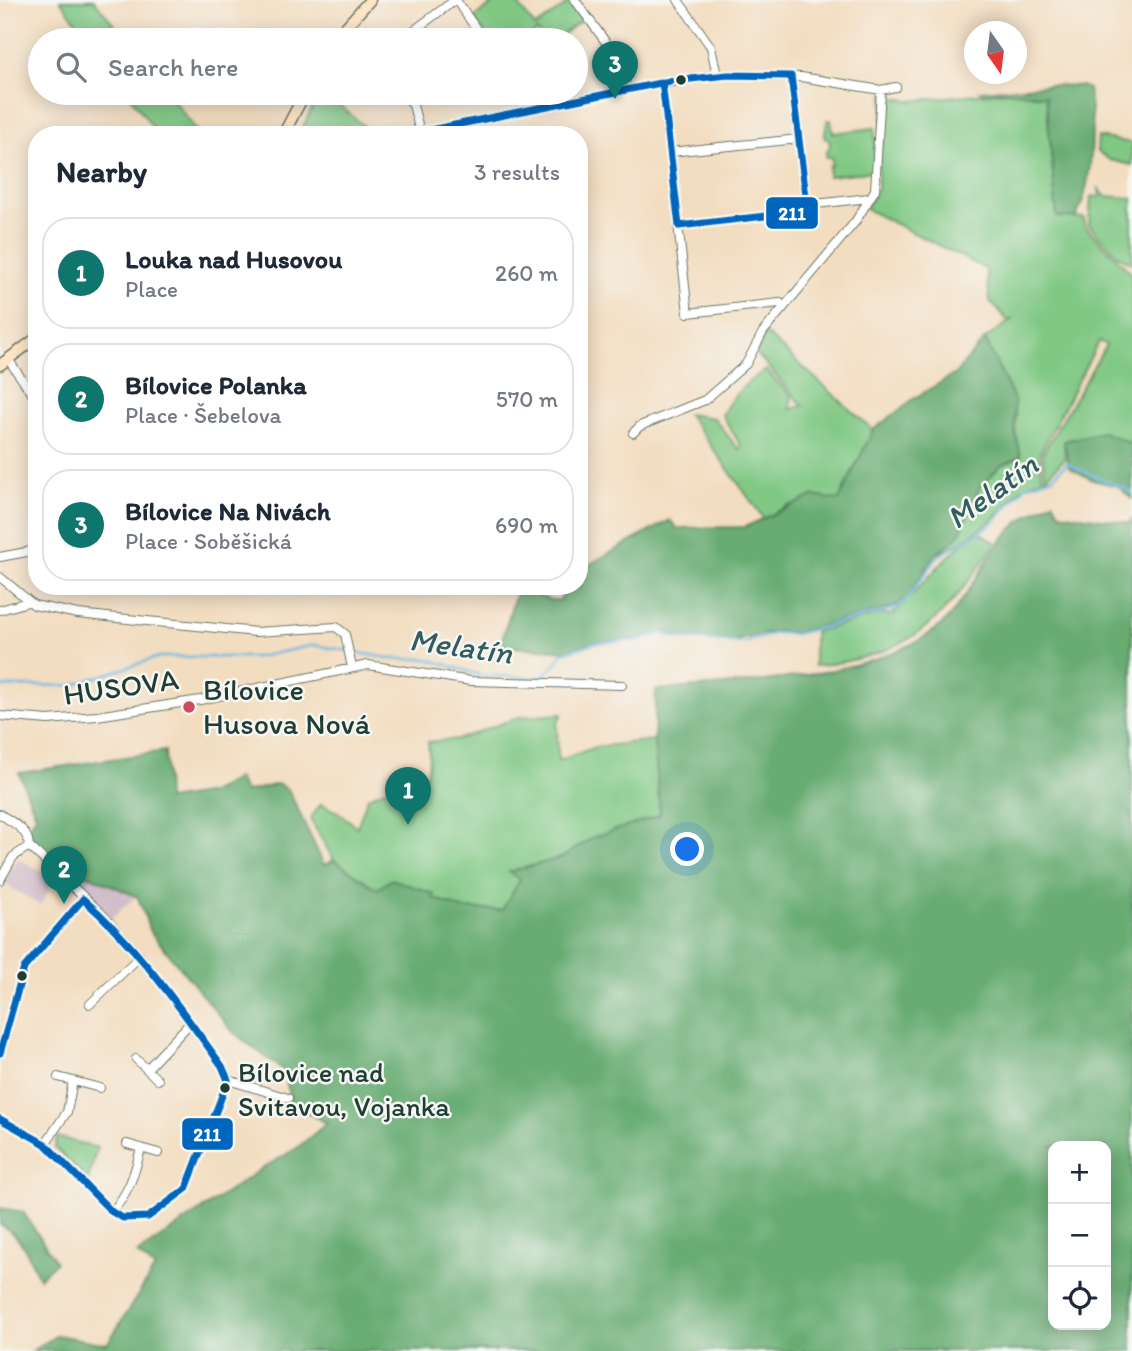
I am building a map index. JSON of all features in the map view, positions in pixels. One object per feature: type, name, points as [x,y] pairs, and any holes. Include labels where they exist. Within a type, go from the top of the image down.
[{"type":"main road","points":[[345,28],[370,0]]},
{"type":"main road","points":[[288,126],[299,105]]},
{"type":"main road","points":[[4,362],[28,345]]},
{"type":"street","points":[[417,28],[455,0],[475,28]]},
{"type":"street","points":[[575,0],[618,59],[627,89]]},
{"type":"street","points":[[678,0],[712,47],[717,75]]},
{"type":"street","points":[[588,97],[662,82],[717,75],[791,76],[881,90],[896,87]]},
{"type":"street","points":[[791,76],[807,205]]},
{"type":"street","points":[[662,82],[688,313],[770,309],[780,303]]},
{"type":"street","points":[[633,433],[640,426],[705,400],[746,364],[762,332],[855,222],[875,190],[881,90]]},
{"type":"street","points":[[413,105],[418,126]]},
{"type":"street","points":[[521,105],[522,110]]},
{"type":"street","points":[[448,126],[547,105]]},
{"type":"street","points":[[670,152],[799,139]]},
{"type":"street","points":[[679,226],[801,212],[807,205],[869,198]]},
{"type":"street","points":[[4,362],[28,390]]},
{"type":"street","points":[[0,557],[28,552]]},
{"type":"street","points":[[0,577],[28,602],[78,614],[256,632],[336,627],[345,634],[352,667]]},
{"type":"street","points":[[0,610],[28,602]]},
{"type":"street","name":"HUSOVA","points":[[0,716],[48,720],[97,716],[200,700],[369,665],[471,681],[622,685]]},
{"type":"street","points":[[0,814],[23,830],[29,838],[29,846],[105,917],[140,956],[222,1066],[228,1080],[186,1189],[148,1217],[123,1219],[112,1212],[45,1144],[0,1119]]},
{"type":"street","points":[[0,880],[13,858],[29,846]]},
{"type":"street","points":[[0,1053],[24,968],[83,898]]},
{"type":"street","points":[[90,1004],[140,956]]},
{"type":"street","points":[[146,1069],[190,1023]]},
{"type":"street","points":[[136,1059],[158,1080]]},
{"type":"street","points":[[58,1077],[100,1088]]},
{"type":"street","points":[[228,1080],[288,1098]]},
{"type":"street","points":[[45,1144],[67,1112],[74,1081]]},
{"type":"street","points":[[127,1144],[158,1153]]},
{"type":"street","points":[[112,1212],[124,1198],[134,1177],[141,1148]]},
{"type":"shaded area","points":[[18,859],[56,879],[40,905],[5,884],[7,875]]},
{"type":"shaded area","points":[[84,873],[136,896],[111,919],[72,884]]},
{"type":"green space","points":[[60,0],[94,0],[116,28],[81,28]]},
{"type":"green space","points":[[498,0],[515,0],[535,27],[570,2],[583,19],[571,28],[481,28],[474,18]]},
{"type":"green space","points":[[1046,85],[1081,86],[1088,89],[1091,155],[1086,190],[1075,218],[1057,217],[1046,96],[1005,91],[983,94],[980,91]]},
{"type":"green space","points":[[1005,91],[1046,96],[1057,217],[1084,218],[1086,227],[1132,274],[1132,444],[1103,432],[1064,441],[1065,458],[1045,479],[1043,453],[1106,345],[1099,341],[1040,453],[1042,479],[1026,486],[981,529],[936,554],[959,535],[979,488],[1001,465],[1021,457],[1015,430],[1016,415],[985,339],[1013,319],[1008,321],[990,301],[986,269],[866,209],[877,189],[884,95],[910,101]]},
{"type":"green space","points":[[137,105],[177,105],[193,126],[152,126]]},
{"type":"green space","points":[[313,105],[339,105],[364,126],[304,126]]},
{"type":"green space","points":[[827,120],[831,120],[833,133],[875,128],[874,171],[828,176],[829,166],[832,165],[831,157],[826,157],[830,147],[829,139],[825,139]]},
{"type":"green space","points":[[1098,137],[1132,143],[1132,165],[1110,160],[1097,151]]},
{"type":"green space","points":[[1099,189],[1105,196],[1132,198],[1132,263],[1118,256],[1089,225],[1091,196],[1100,197]]},
{"type":"green space","points":[[765,333],[873,430],[839,500],[789,505],[764,519],[688,414],[714,418],[739,450],[741,446],[722,415],[735,395],[759,374],[766,370],[792,397],[790,409],[803,406],[757,354]]},
{"type":"green space","points":[[985,339],[1014,399],[1015,431],[1021,457],[1001,465],[979,488],[959,535],[936,554],[907,598],[891,608],[795,633],[777,631],[730,642],[677,637],[663,632],[638,639],[593,642],[567,651],[500,646],[515,595],[536,595],[561,600],[561,595],[588,595],[588,565],[670,520],[677,528],[745,527],[813,496],[839,500],[873,430],[916,397],[955,374]]},
{"type":"green space","points":[[1103,432],[1132,444],[1132,499],[1118,486],[1093,480],[1069,467],[1064,441]]},
{"type":"green space","points":[[1053,501],[1060,513],[1130,523],[1132,518],[1132,1351],[32,1351],[57,1335],[107,1344],[155,1268],[137,1254],[261,1169],[297,1148],[327,1123],[286,1102],[290,1095],[283,1070],[233,1032],[150,931],[138,897],[84,873],[31,842],[28,828],[36,816],[19,773],[165,751],[167,800],[211,793],[237,778],[245,792],[278,784],[288,789],[324,865],[334,860],[377,889],[392,879],[434,894],[433,898],[462,909],[502,910],[520,880],[509,872],[561,858],[592,838],[660,815],[654,740],[656,690],[727,685],[810,674],[851,666],[889,654],[921,639],[947,619],[998,545],[1025,518]]},
{"type":"green space","points":[[980,532],[996,543],[941,614],[922,630],[877,653],[814,666],[814,632],[881,614],[891,615],[945,560]]},
{"type":"green space","points":[[562,714],[557,724],[558,761],[595,747],[654,740],[661,816],[592,838],[561,858],[511,872],[521,879],[502,911],[462,909],[432,898],[434,894],[377,889],[334,860],[310,819],[321,804],[338,812],[357,827],[368,797],[393,786],[392,794],[413,788],[424,778],[429,763],[428,742],[459,739],[519,717]]},
{"type":"green space","points":[[57,1137],[97,1148],[88,1180],[55,1148]]},
{"type":"green space","points":[[0,1208],[23,1212],[56,1262],[39,1278],[19,1241],[0,1225]]},
{"type":"waterway","name":"Melatín","points":[[0,687],[73,685],[159,657],[258,657],[314,645],[393,659],[428,659],[480,675],[540,678],[554,666],[563,653],[594,643],[636,641],[662,633],[675,638],[745,643],[775,633],[795,634],[895,609],[907,599],[937,557],[991,525],[1026,486],[1053,477],[1067,463],[1132,492]]},
{"type":"transit line","name":"211","points":[[662,82],[679,226],[801,212],[807,205],[791,76],[728,75],[681,80]]},
{"type":"transit line","name":"211","points":[[588,98],[670,81]]},
{"type":"transit line","name":"211","points":[[450,126],[553,105]]},
{"type":"transit line","name":"211","points":[[0,1053],[24,968],[83,899]]},
{"type":"transit line","name":"211","points":[[0,1119],[45,1144],[112,1212],[123,1218],[148,1217],[186,1189],[228,1080],[222,1066],[157,978],[122,937],[83,899]]},
{"type":"place","name":"Bílovice Na Nivách","points":[[615,99]]},
{"type":"place","name":"Bílovice Husova Nová","points":[[189,707]]},
{"type":"place","name":"Louka nad Husovou","points":[[408,825]]},
{"type":"place","name":"Bílovice Polanka","points":[[64,904]]},
{"type":"place","name":"Bílovice nad Svitavou, Vojanka","points":[[225,1088]]}]
